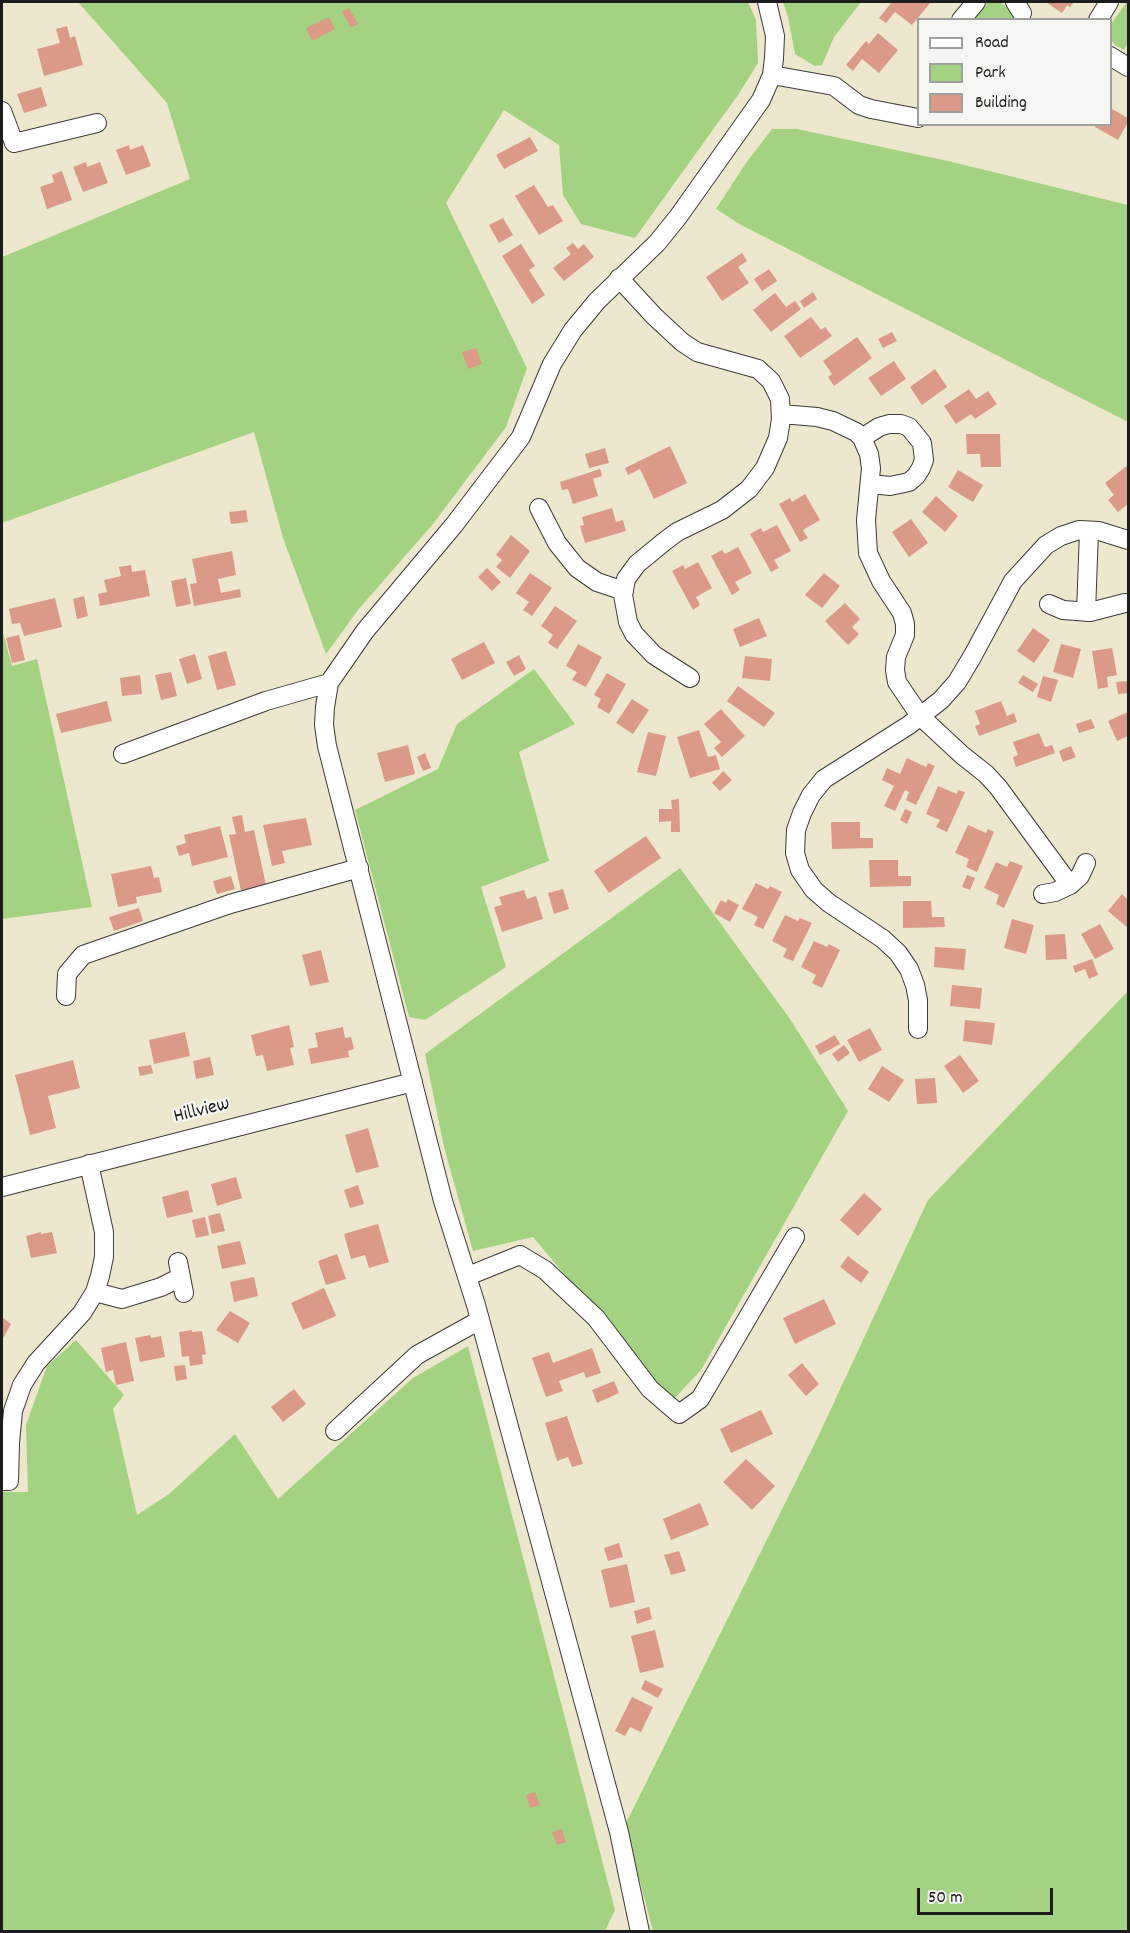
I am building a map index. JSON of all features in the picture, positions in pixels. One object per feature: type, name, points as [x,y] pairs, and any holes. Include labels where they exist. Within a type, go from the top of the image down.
[{"type":"street","points":[[640,1932],[619,1832],[468,1276],[443,1201],[324,725],[329,683],[364,631],[454,525],[520,437],[552,364],[564,344],[597,301],[657,243],[678,218],[761,100],[772,75],[775,36],[767,2]]},
{"type":"street","points":[[963,18],[976,2]]},
{"type":"street","points":[[1099,18],[1110,2]]},
{"type":"street","points":[[1112,57],[1128,67]]},
{"type":"street","points":[[772,75],[834,86],[859,105],[871,109],[917,114]]},
{"type":"street","points":[[2,111],[14,143],[97,123]]},
{"type":"street","points":[[619,278],[654,316],[697,352],[758,369],[771,381],[780,399],[778,438],[765,468],[749,489],[722,510],[677,532],[649,552],[626,579],[624,591],[628,621],[643,646],[690,678]]},
{"type":"street","points":[[781,414],[817,417],[833,421],[856,432],[862,438],[869,454],[871,484],[866,520],[868,553],[881,580],[902,613],[905,624],[904,635],[896,657],[897,682],[920,716],[998,787],[1070,885]]},
{"type":"street","points":[[862,438],[879,427],[901,424],[909,427],[922,443],[924,460],[921,468],[909,482],[890,486],[871,484]]},
{"type":"street","points":[[539,508],[557,543],[577,567],[597,582],[624,591]]},
{"type":"street","points":[[918,1029],[918,999],[909,969],[898,953],[883,939],[829,903],[814,890],[800,870],[795,853],[796,830],[802,813],[824,779],[874,748],[941,700],[957,681],[972,657],[1013,581],[1046,545],[1061,536],[1079,530],[1109,533],[1128,540]]},
{"type":"street","points":[[1086,612],[1089,531]]},
{"type":"street","points":[[1048,604],[1063,610],[1086,612],[1125,603]]},
{"type":"street","points":[[123,754],[266,701],[329,683]]},
{"type":"street","points":[[1043,894],[1055,892],[1070,885],[1080,876],[1086,863]]},
{"type":"street","points":[[66,996],[67,974],[83,954],[230,904],[359,868]]},
{"type":"street","name":"Hillview","points":[[2,1187],[413,1082]]},
{"type":"street","points":[[2,1481],[9,1481],[14,1411],[22,1385],[36,1363],[82,1313],[95,1292],[104,1257],[104,1232],[89,1164]]},
{"type":"street","points":[[468,1276],[520,1255],[545,1270],[596,1318],[650,1389],[679,1414],[700,1399],[795,1237]]},
{"type":"street","points":[[95,1292],[122,1299],[161,1287],[181,1277]]},
{"type":"street","points":[[335,1431],[417,1354],[480,1320]]},
{"type":"green space","points":[[78,2],[748,2],[756,20],[758,63],[738,95],[635,238],[581,224],[563,195],[559,145],[504,110],[446,203],[527,368],[506,427],[433,524],[358,610],[326,654],[283,538],[254,432],[2,523],[2,257],[190,179],[167,103]]},
{"type":"green space","points":[[783,2],[861,2],[834,37],[822,65],[815,66],[795,54]]},
{"type":"green space","points":[[988,2],[1000,2],[1021,18],[974,18]]},
{"type":"green space","points":[[1127,2],[1128,43],[1124,50],[1112,41],[1112,23]]},
{"type":"green space","points":[[772,129],[797,129],[948,161],[1128,205],[1128,422],[741,225],[716,209],[746,163]]},
{"type":"green space","points":[[2,629],[12,666],[37,659],[92,907],[2,919]]},
{"type":"green space","points":[[534,669],[575,724],[519,752],[549,861],[481,887],[506,967],[425,1020],[409,1017],[355,810],[438,769],[457,724]]},
{"type":"green space","points":[[680,868],[790,1019],[848,1111],[701,1370],[671,1402],[533,1237],[473,1251],[444,1147],[425,1054]]},
{"type":"green space","points":[[1128,991],[1128,1931],[653,1931],[625,1825],[817,1439],[928,1200]]},
{"type":"green space","points":[[76,1340],[124,1395],[113,1409],[137,1515],[169,1494],[235,1434],[278,1499],[413,1378],[468,1346],[615,1910],[605,1931],[2,1932],[2,1492],[28,1492],[26,1425],[47,1366]]},
{"type":"building","points":[[892,2],[931,2],[912,25],[895,12],[886,23],[879,18]]},
{"type":"building","points":[[1046,2],[1074,2],[1070,7],[1067,5],[1062,13]]},
{"type":"building","points":[[349,8],[358,24],[351,28],[342,12]]},
{"type":"building","points":[[329,17],[335,29],[312,41],[306,28]]},
{"type":"building","points":[[67,26],[70,38],[75,36],[83,65],[44,76],[37,49],[60,43],[56,29]]},
{"type":"building","points":[[878,33],[898,50],[879,73],[862,59],[853,71],[846,65],[866,41],[869,44]]},
{"type":"building","points":[[41,87],[47,106],[24,113],[17,94]]},
{"type":"building","points":[[1112,109],[1128,118],[1118,140],[1095,127],[1112,126]]},
{"type":"building","points":[[530,137],[538,151],[504,169],[496,155]]},
{"type":"building","points":[[129,145],[130,150],[143,145],[151,166],[126,175],[116,150]]},
{"type":"building","points":[[86,162],[87,167],[100,162],[108,183],[83,192],[73,167]]},
{"type":"building","points":[[62,171],[72,200],[47,209],[40,187],[54,182],[52,175]]},
{"type":"building","points":[[534,185],[548,207],[553,205],[563,221],[539,235],[515,196]]},
{"type":"building","points":[[503,218],[513,235],[499,243],[489,225]]},
{"type":"building","points":[[573,243],[578,249],[584,244],[594,257],[564,281],[553,268],[571,254],[566,248]]},
{"type":"building","points":[[521,244],[535,266],[529,270],[545,295],[532,304],[502,256]]},
{"type":"building","points":[[742,253],[747,261],[738,267],[749,283],[722,301],[706,277]]},
{"type":"building","points":[[769,269],[777,281],[762,291],[754,279]]},
{"type":"building","points":[[813,292],[817,299],[804,308],[800,301]]},
{"type":"building","points":[[775,293],[786,307],[795,301],[801,309],[771,332],[753,310]]},
{"type":"building","points":[[811,317],[821,330],[825,327],[832,336],[800,358],[784,336]]},
{"type":"building","points":[[892,332],[897,341],[883,348],[878,339]]},
{"type":"building","points":[[857,337],[872,358],[834,386],[828,377],[832,374],[823,361]]},
{"type":"building","points":[[476,348],[482,364],[468,369],[462,352]]},
{"type":"building","points":[[894,361],[906,379],[881,396],[868,378]]},
{"type":"building","points":[[935,369],[947,387],[922,405],[910,387]]},
{"type":"building","points":[[969,389],[976,399],[988,391],[997,404],[975,419],[971,414],[956,424],[944,406]]},
{"type":"building","points":[[966,434],[1000,434],[1001,467],[981,467],[980,454],[967,454]]},
{"type":"building","points":[[670,446],[687,483],[654,499],[640,469],[628,475],[625,468]]},
{"type":"building","points":[[605,448],[609,463],[589,468],[585,454]]},
{"type":"building","points":[[1128,465],[1128,504],[1118,512],[1108,500],[1114,495],[1105,483]]},
{"type":"building","points":[[600,469],[602,476],[593,479],[598,496],[573,504],[568,489],[562,490],[560,482]]},
{"type":"building","points":[[958,470],[983,485],[973,502],[948,487]]},
{"type":"building","points":[[805,494],[820,520],[803,530],[808,538],[800,542],[779,504],[790,498],[792,502]]},
{"type":"building","points":[[936,496],[958,516],[945,532],[922,512]]},
{"type":"building","points":[[612,508],[616,522],[623,520],[626,531],[585,543],[580,526],[584,525],[582,517]]},
{"type":"building","points":[[246,510],[248,522],[231,524],[229,512]]},
{"type":"building","points":[[911,519],[928,543],[909,557],[892,532]]},
{"type":"building","points":[[777,525],[791,551],[774,560],[779,568],[771,572],[750,534],[761,528],[763,532]]},
{"type":"building","points":[[511,535],[530,551],[510,578],[496,567],[502,560],[496,555]]},
{"type":"building","points":[[738,547],[752,573],[735,582],[740,590],[732,595],[711,556],[722,550],[725,554]]},
{"type":"building","points":[[232,551],[236,575],[218,579],[221,593],[240,589],[241,597],[194,606],[190,584],[197,583],[192,559]]},
{"type":"building","points":[[698,562],[712,588],[696,597],[700,605],[693,610],[672,571],[683,565],[685,569]]},
{"type":"building","points":[[131,565],[132,572],[145,570],[150,596],[100,606],[98,594],[107,592],[104,580],[121,576],[119,567]]},
{"type":"building","points":[[487,568],[501,582],[492,591],[478,577]]},
{"type":"building","points":[[530,573],[552,588],[532,616],[523,610],[529,602],[516,593]]},
{"type":"building","points":[[824,573],[840,586],[822,608],[805,595]]},
{"type":"building","points":[[186,578],[191,604],[176,607],[171,581]]},
{"type":"building","points":[[84,596],[88,616],[77,619],[73,599]]},
{"type":"building","points":[[55,598],[62,627],[24,636],[20,623],[12,624],[9,609]]},
{"type":"building","points":[[845,603],[860,619],[852,627],[859,634],[848,645],[825,621]]},
{"type":"building","points":[[555,606],[577,621],[557,649],[548,643],[553,635],[541,626]]},
{"type":"building","points":[[759,618],[767,636],[740,647],[733,629]]},
{"type":"building","points":[[1033,628],[1050,640],[1034,663],[1017,651]]},
{"type":"building","points":[[19,635],[25,660],[12,663],[6,638]]},
{"type":"building","points":[[484,642],[495,663],[462,680],[451,659]]},
{"type":"building","points":[[578,644],[602,657],[586,687],[572,680],[577,672],[566,666]]},
{"type":"building","points":[[1061,644],[1081,649],[1073,678],[1053,672]]},
{"type":"building","points":[[1112,648],[1117,675],[1107,677],[1108,687],[1098,689],[1092,651]]},
{"type":"building","points":[[226,651],[236,685],[217,690],[208,656]]},
{"type":"building","points":[[195,654],[202,679],[187,684],[179,659]]},
{"type":"building","points":[[519,655],[526,669],[514,676],[506,662]]},
{"type":"building","points":[[745,656],[772,659],[770,681],[742,678]]},
{"type":"building","points":[[171,672],[177,696],[161,700],[155,675]]},
{"type":"building","points":[[607,673],[626,684],[609,714],[597,707],[601,699],[594,695]]},
{"type":"building","points":[[140,675],[142,694],[122,696],[120,678]]},
{"type":"building","points":[[1023,675],[1038,684],[1033,692],[1018,683]]},
{"type":"building","points":[[1043,676],[1058,680],[1051,702],[1037,697]]},
{"type":"building","points":[[1127,681],[1128,693],[1118,694],[1116,682]]},
{"type":"building","points":[[738,686],[775,713],[764,727],[727,701]]},
{"type":"building","points":[[632,699],[649,710],[633,734],[616,723]]},
{"type":"building","points":[[107,701],[112,721],[61,733],[56,714]]},
{"type":"building","points":[[1001,701],[1007,716],[1014,713],[1017,722],[979,736],[975,726],[980,724],[975,711]]},
{"type":"building","points":[[721,709],[745,736],[722,757],[714,748],[721,742],[704,724]]},
{"type":"building","points":[[1128,712],[1128,736],[1117,741],[1108,721]]},
{"type":"building","points":[[1091,719],[1095,728],[1079,733],[1076,724]]},
{"type":"building","points":[[699,730],[708,757],[716,755],[720,769],[690,778],[677,737]]},
{"type":"building","points":[[648,732],[666,736],[656,776],[637,772]]},
{"type":"building","points":[[1039,733],[1045,747],[1052,745],[1055,753],[1016,767],[1013,757],[1018,755],[1013,742]]},
{"type":"building","points":[[408,745],[415,774],[385,782],[377,753]]},
{"type":"building","points":[[1071,746],[1076,757],[1063,762],[1059,751]]},
{"type":"building","points":[[425,753],[431,768],[423,771],[417,757]]},
{"type":"building","points":[[907,758],[926,767],[928,763],[935,766],[916,805],[906,800],[909,792],[905,790],[895,811],[884,806],[894,786],[882,780],[887,768],[900,774]]},
{"type":"building","points":[[723,771],[732,780],[720,791],[712,783]]},
{"type":"building","points":[[938,786],[957,794],[958,790],[965,792],[947,832],[936,827],[940,820],[926,814]]},
{"type":"building","points":[[679,799],[680,832],[671,832],[671,821],[659,822],[659,809],[672,809],[671,800]]},
{"type":"building","points":[[905,809],[912,812],[907,824],[900,820]]},
{"type":"building","points":[[242,815],[245,832],[254,830],[266,885],[241,891],[229,835],[236,834],[232,817]]},
{"type":"building","points":[[306,818],[312,845],[282,851],[285,863],[272,866],[263,825]]},
{"type":"building","points":[[831,822],[860,822],[860,838],[873,838],[873,848],[832,849]]},
{"type":"building","points":[[968,825],[986,833],[988,829],[994,832],[977,872],[966,867],[969,859],[955,853]]},
{"type":"building","points":[[220,826],[228,857],[192,866],[189,853],[179,856],[176,846],[186,843],[184,835]]},
{"type":"building","points":[[646,836],[661,858],[609,893],[594,871]]},
{"type":"building","points":[[869,860],[898,860],[898,876],[911,876],[911,886],[870,887]]},
{"type":"building","points":[[1010,861],[1023,866],[1004,908],[996,904],[999,895],[984,888],[996,862],[1007,867]]},
{"type":"building","points":[[151,866],[154,878],[159,877],[162,892],[136,897],[137,903],[118,907],[111,874]]},
{"type":"building","points":[[967,875],[975,878],[970,890],[962,887]]},
{"type":"building","points":[[231,876],[235,889],[217,894],[213,881]]},
{"type":"building","points":[[756,883],[782,892],[763,929],[754,925],[758,917],[742,909]]},
{"type":"building","points":[[563,889],[569,909],[554,914],[548,893]]},
{"type":"building","points":[[524,890],[527,899],[536,896],[543,919],[502,932],[494,907],[502,905],[499,897]]},
{"type":"building","points":[[1122,894],[1128,900],[1128,928],[1108,911]]},
{"type":"building","points":[[728,899],[739,905],[730,922],[714,913],[721,900],[726,903]]},
{"type":"building","points":[[903,901],[931,901],[932,917],[944,917],[945,927],[903,928]]},
{"type":"building","points":[[139,908],[143,921],[114,931],[109,917]]},
{"type":"building","points":[[785,915],[798,921],[800,918],[812,923],[793,961],[783,957],[787,949],[772,941]]},
{"type":"building","points":[[1012,919],[1034,925],[1026,954],[1004,948]]},
{"type":"building","points":[[1100,924],[1114,949],[1095,959],[1081,934]]},
{"type":"building","points":[[1065,934],[1067,959],[1046,960],[1045,935]]},
{"type":"building","points":[[814,941],[827,947],[829,944],[840,950],[822,988],[812,983],[816,975],[801,967]]},
{"type":"building","points":[[935,947],[966,949],[964,970],[934,967]]},
{"type":"building","points":[[321,950],[329,982],[310,986],[302,955]]},
{"type":"building","points":[[1092,959],[1098,975],[1089,979],[1085,969],[1075,973],[1073,966]]},
{"type":"building","points":[[952,985],[982,988],[980,1009],[950,1006]]},
{"type":"building","points":[[965,1020],[995,1023],[992,1045],[963,1041]]},
{"type":"building","points":[[289,1025],[294,1047],[290,1048],[294,1065],[267,1071],[263,1055],[256,1056],[251,1035]]},
{"type":"building","points":[[343,1027],[345,1038],[351,1037],[354,1049],[348,1051],[349,1057],[311,1064],[308,1049],[318,1047],[315,1033]]},
{"type":"building","points":[[870,1028],[882,1050],[859,1062],[847,1040]]},
{"type":"building","points":[[185,1032],[190,1056],[154,1064],[149,1040]]},
{"type":"building","points":[[835,1035],[840,1044],[820,1055],[815,1046]]},
{"type":"building","points":[[844,1045],[850,1053],[838,1062],[832,1054]]},
{"type":"building","points":[[960,1055],[979,1081],[963,1093],[944,1066]]},
{"type":"building","points":[[210,1057],[214,1075],[196,1079],[193,1061]]},
{"type":"building","points":[[73,1060],[80,1088],[48,1096],[56,1128],[30,1135],[15,1075]]},
{"type":"building","points":[[151,1065],[153,1073],[140,1076],[138,1067]]},
{"type":"building","points":[[882,1066],[904,1080],[889,1102],[868,1089]]},
{"type":"building","points":[[935,1078],[937,1103],[917,1104],[915,1079]]},
{"type":"building","points":[[368,1128],[379,1167],[356,1173],[345,1135]]},
{"type":"building","points":[[236,1177],[242,1198],[217,1206],[211,1184]]},
{"type":"building","points":[[358,1185],[364,1204],[350,1208],[344,1190]]},
{"type":"building","points":[[188,1190],[193,1212],[167,1218],[162,1197]]},
{"type":"building","points":[[864,1193],[882,1209],[858,1236],[840,1220]]},
{"type":"building","points":[[220,1213],[225,1231],[212,1234],[208,1216]]},
{"type":"building","points":[[205,1217],[209,1235],[196,1238],[192,1220]]},
{"type":"building","points":[[378,1224],[389,1262],[369,1268],[365,1255],[351,1259],[344,1234]]},
{"type":"building","points":[[41,1232],[41,1234],[52,1232],[57,1253],[31,1258],[26,1236]]},
{"type":"building","points":[[240,1241],[246,1264],[222,1269],[217,1246]]},
{"type":"building","points":[[337,1254],[346,1279],[326,1285],[318,1261]]},
{"type":"building","points":[[848,1256],[869,1272],[861,1283],[840,1267]]},
{"type":"building","points":[[254,1277],[258,1296],[234,1302],[230,1282]]},
{"type":"building","points":[[324,1288],[336,1316],[303,1330],[291,1303]]},
{"type":"building","points":[[824,1299],[836,1324],[795,1344],[783,1318]]},
{"type":"building","points":[[230,1311],[250,1323],[238,1343],[216,1330]]},
{"type":"building","points":[[2,1317],[11,1324],[2,1340]]},
{"type":"building","points":[[192,1330],[192,1332],[202,1331],[206,1354],[202,1355],[203,1364],[190,1366],[189,1356],[182,1357],[179,1332]]},
{"type":"building","points":[[150,1335],[151,1338],[161,1336],[165,1357],[140,1362],[135,1338]]},
{"type":"building","points":[[126,1342],[134,1381],[116,1385],[113,1370],[106,1372],[101,1348]]},
{"type":"building","points":[[592,1348],[601,1373],[586,1378],[584,1372],[559,1381],[563,1391],[546,1397],[532,1358],[549,1352],[553,1363]]},
{"type":"building","points":[[802,1363],[819,1384],[806,1396],[788,1375]]},
{"type":"building","points":[[185,1365],[187,1379],[176,1381],[174,1366]]},
{"type":"building","points":[[614,1381],[619,1393],[597,1403],[592,1390]]},
{"type":"building","points":[[294,1389],[306,1404],[283,1422],[271,1407]]},
{"type":"building","points":[[761,1410],[773,1434],[731,1453],[720,1429]]},
{"type":"building","points":[[567,1416],[583,1464],[572,1467],[568,1457],[557,1461],[545,1423]]},
{"type":"building","points":[[746,1459],[775,1486],[752,1510],[723,1482]]},
{"type":"building","points":[[700,1503],[709,1525],[671,1540],[663,1519]]},
{"type":"building","points":[[619,1543],[623,1557],[608,1561],[604,1548]]},
{"type":"building","points":[[679,1551],[686,1571],[671,1575],[664,1555]]},
{"type":"building","points":[[627,1564],[635,1602],[610,1608],[601,1570]]},
{"type":"building","points":[[649,1607],[652,1619],[637,1624],[634,1611]]},
{"type":"building","points":[[655,1630],[664,1667],[640,1673],[631,1636]]},
{"type":"building","points":[[645,1680],[663,1689],[658,1698],[641,1689]]},
{"type":"building","points":[[632,1697],[653,1707],[641,1732],[630,1727],[625,1736],[615,1731]]},
{"type":"building","points":[[535,1792],[540,1805],[530,1808],[526,1795]]},
{"type":"building","points":[[562,1829],[566,1842],[557,1845],[552,1832]]}]
